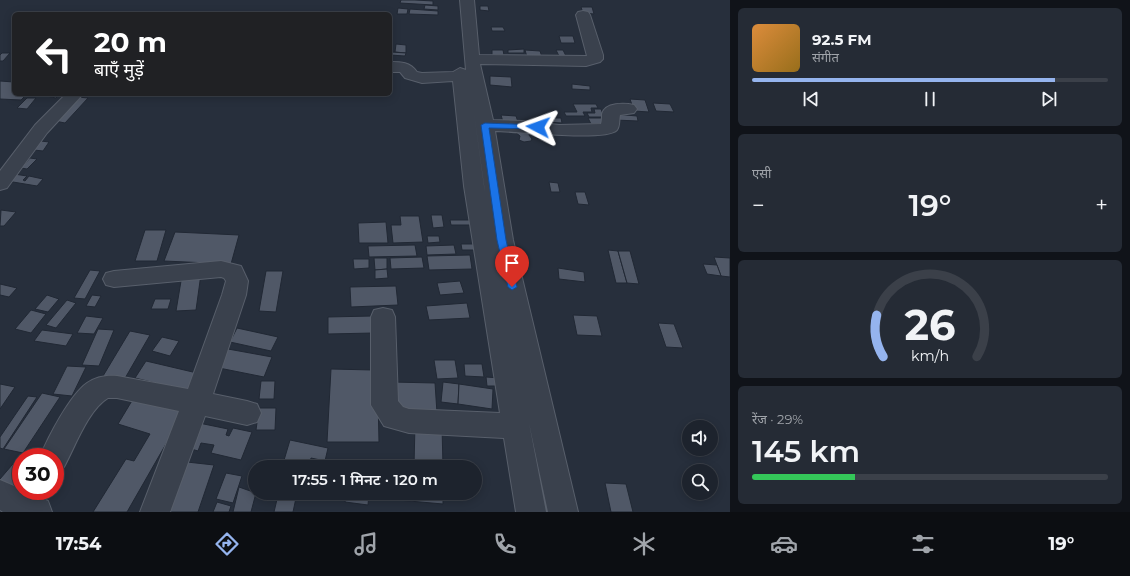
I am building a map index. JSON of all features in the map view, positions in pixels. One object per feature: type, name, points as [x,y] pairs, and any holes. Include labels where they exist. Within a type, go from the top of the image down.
[{"type":"street","points":[[456,0],[457,54],[466,68],[485,125],[502,240],[563,512]]},
{"type":"street","points":[[467,0],[466,68],[474,186],[531,512]]},
{"type":"street","points":[[392,67],[403,67],[407,69],[411,75],[422,78],[466,68],[595,60],[595,55],[583,15]]},
{"type":"street","points":[[0,184],[41,129],[73,96]]},
{"type":"street","points":[[485,125],[522,126],[559,130],[605,129],[610,127],[611,113],[615,110],[628,109]]},
{"type":"street","points":[[114,279],[205,269],[221,269],[233,272],[237,282],[234,295],[196,402],[155,512]]},
{"type":"street","points":[[383,317],[385,405],[394,417],[409,421],[516,426]]},
{"type":"street","points":[[59,448],[84,403],[94,392],[103,387],[117,387],[248,412]]},
{"type":"street","points":[[0,495],[33,503]]},
{"type":"building","points":[[401,0],[433,1],[433,5],[400,3]]},
{"type":"building","points":[[425,5],[438,6],[438,10],[424,9]]},
{"type":"building","points":[[480,6],[488,6],[489,11],[480,10]]},
{"type":"building","points":[[581,7],[592,7],[594,14],[583,13]]},
{"type":"building","points":[[398,8],[408,9],[407,14],[397,14]]},
{"type":"building","points":[[410,9],[438,11],[438,15],[409,14]]},
{"type":"building","points":[[491,27],[503,27],[505,31],[492,31]]},
{"type":"building","points":[[559,36],[573,36],[575,43],[561,43]]},
{"type":"building","points":[[396,44],[406,45],[406,53],[395,52]]},
{"type":"building","points":[[524,49],[524,53],[508,53],[508,50]]},
{"type":"building","points":[[492,50],[503,50],[504,55],[492,55]]},
{"type":"building","points":[[525,50],[540,51],[542,57],[527,57]]},
{"type":"building","points":[[556,50],[563,50],[566,56],[559,56]]},
{"type":"building","points":[[392,52],[406,53],[405,56],[392,55]]},
{"type":"building","points":[[2,53],[10,53],[3,61],[0,61],[0,55]]},
{"type":"building","points":[[490,76],[511,77],[512,87],[490,85]]},
{"type":"building","points":[[0,81],[12,82],[12,96],[25,96],[21,100],[0,99]]},
{"type":"building","points":[[572,84],[590,86],[590,90],[572,89]]},
{"type":"building","points":[[46,96],[58,96],[56,98]]},
{"type":"building","points":[[78,97],[88,98],[65,123],[55,121]]},
{"type":"building","points":[[27,98],[36,98],[27,109],[17,108]]},
{"type":"building","points":[[630,99],[645,100],[649,112],[634,111]]},
{"type":"building","points":[[653,103],[670,104],[674,112],[656,111]]},
{"type":"building","points":[[573,104],[596,104],[598,108],[591,108],[592,112],[583,112],[585,116],[566,116],[564,112],[577,112]]},
{"type":"building","points":[[594,109],[601,109],[604,117],[589,117],[587,113],[595,113]]},
{"type":"building","points":[[614,114],[637,116],[638,121],[615,120]]},
{"type":"building","points":[[501,115],[516,116],[518,122],[503,122]]},
{"type":"building","points":[[542,118],[554,120],[553,118],[561,118],[562,123],[544,121]]},
{"type":"building","points":[[588,118],[604,118],[607,124],[591,124]]},
{"type":"building","points":[[516,129],[530,132],[529,135],[532,139],[531,141],[524,142],[519,140],[520,136],[515,132]]},
{"type":"building","points":[[41,141],[49,142],[43,151],[34,150]]},
{"type":"building","points":[[30,158],[37,159],[27,169],[21,168]]},
{"type":"building","points":[[14,174],[27,176],[23,180],[25,181],[29,176],[43,179],[37,186],[7,181]]},
{"type":"building","points":[[549,182],[558,183],[560,192],[551,192]]},
{"type":"building","points":[[575,192],[585,192],[589,205],[578,204]]},
{"type":"building","points":[[1,210],[16,212],[4,226],[0,226]]},
{"type":"building","points":[[431,215],[442,215],[444,227],[433,228]]},
{"type":"building","points":[[400,216],[419,216],[423,242],[393,243],[391,225],[401,225]]},
{"type":"building","points":[[450,220],[470,220],[470,225],[451,225]]},
{"type":"building","points":[[386,222],[388,243],[359,243],[358,223]]},
{"type":"building","points":[[145,230],[166,230],[157,261],[135,261]]},
{"type":"building","points":[[175,232],[239,235],[231,264],[164,261]]},
{"type":"building","points":[[427,236],[439,236],[440,242],[428,243]]},
{"type":"building","points":[[461,244],[476,244],[478,250],[462,250]]},
{"type":"building","points":[[415,245],[417,256],[369,257],[368,246]]},
{"type":"building","points":[[454,245],[456,254],[427,255],[426,246]]},
{"type":"building","points":[[608,250],[618,251],[627,283],[616,283]]},
{"type":"building","points":[[618,251],[630,251],[639,284],[627,283]]},
{"type":"building","points":[[470,255],[472,269],[429,270],[427,256]]},
{"type":"building","points":[[422,257],[424,268],[391,269],[390,258]]},
{"type":"building","points":[[714,257],[730,258],[730,277],[721,276]]},
{"type":"building","points":[[374,258],[387,258],[387,269],[375,270]]},
{"type":"building","points":[[353,259],[369,259],[369,268],[354,269]]},
{"type":"building","points":[[703,264],[717,265],[721,276],[707,274]]},
{"type":"building","points":[[558,268],[584,272],[585,282],[559,279]]},
{"type":"building","points":[[387,269],[388,278],[375,279],[375,270]]},
{"type":"building","points":[[90,270],[100,271],[85,299],[74,298]]},
{"type":"building","points":[[266,271],[283,271],[276,312],[259,311]]},
{"type":"building","points":[[201,274],[196,310],[176,311],[182,275]]},
{"type":"building","points":[[460,281],[464,293],[440,295],[437,283]]},
{"type":"building","points":[[0,284],[17,288],[9,297],[0,295]]},
{"type":"building","points":[[396,286],[398,305],[351,307],[350,287]]},
{"type":"building","points":[[47,295],[59,299],[48,312],[35,309]]},
{"type":"building","points":[[92,295],[101,296],[95,307],[86,306]]},
{"type":"building","points":[[155,299],[171,299],[168,309],[151,309]]},
{"type":"building","points":[[67,300],[76,303],[56,328],[46,325]]},
{"type":"building","points":[[467,303],[470,318],[429,320],[426,306]]},
{"type":"building","points":[[31,310],[46,314],[31,333],[15,329]]},
{"type":"building","points":[[573,315],[597,316],[602,336],[577,335]]},
{"type":"building","points":[[86,316],[103,318],[94,334],[77,333]]},
{"type":"building","points":[[372,316],[373,333],[328,334],[328,317]]},
{"type":"building","points":[[658,323],[674,324],[683,348],[666,347]]},
{"type":"building","points":[[237,328],[278,337],[271,351],[230,342]]},
{"type":"building","points":[[98,329],[114,330],[99,366],[82,365]]},
{"type":"building","points":[[42,330],[73,334],[66,346],[34,341]]},
{"type":"building","points":[[130,331],[150,335],[124,380],[103,376]]},
{"type":"building","points":[[162,337],[179,341],[170,356],[152,351]]},
{"type":"building","points":[[228,349],[272,357],[264,377],[219,368]]},
{"type":"building","points":[[434,360],[455,360],[458,378],[437,379]]},
{"type":"building","points":[[146,361],[197,373],[187,391],[135,378]]},
{"type":"building","points":[[464,364],[482,364],[484,377],[465,376]]},
{"type":"building","points":[[67,366],[86,367],[72,396],[53,394]]},
{"type":"building","points":[[331,369],[373,370],[378,396],[379,442],[327,442]]},
{"type":"building","points":[[486,377],[500,378],[501,386],[487,386]]},
{"type":"building","points":[[261,381],[275,381],[274,399],[259,399]]},
{"type":"building","points":[[392,382],[435,383],[437,413],[392,412]]},
{"type":"building","points":[[443,382],[459,384],[458,404],[441,402]]},
{"type":"building","points":[[0,384],[15,387],[0,409]]},
{"type":"building","points":[[459,384],[493,389],[492,409],[458,404]]},
{"type":"building","points":[[42,393],[60,397],[26,448],[12,448],[12,451],[4,449]]},
{"type":"building","points":[[136,394],[186,409],[127,512],[93,512],[126,459],[134,461],[150,434],[118,424]]},
{"type":"building","points":[[28,396],[37,397],[3,449],[0,448],[0,437]]},
{"type":"building","points":[[259,408],[276,408],[275,430],[256,430]]},
{"type":"building","points":[[199,423],[228,429],[226,435],[229,436],[233,428],[252,432],[241,460],[211,453],[214,445],[201,443],[198,451],[188,448]]},
{"type":"building","points":[[415,424],[442,426],[443,460],[414,460]]},
{"type":"building","points":[[290,440],[328,448],[325,460],[311,458],[311,460],[284,460]]},
{"type":"building","points":[[187,462],[214,465],[198,512],[169,512]]},
{"type":"building","points":[[12,465],[12,492],[0,487],[0,479]]},
{"type":"building","points":[[226,473],[242,476],[233,503],[216,499]]},
{"type":"building","points":[[605,483],[626,484],[633,512],[611,512]]},
{"type":"building","points":[[239,487],[248,490],[248,500],[254,500],[251,512],[233,512]]},
{"type":"building","points":[[277,500],[296,500],[293,512],[274,512]]},
{"type":"building","points":[[345,500],[368,500],[368,505],[345,502]]},
{"type":"building","points":[[398,500],[443,500],[443,504]]},
{"type":"building","points":[[217,502],[231,506],[229,512],[213,512]]},
{"type":"route","points":[[512,287],[502,240],[485,125],[538,127]]}]
